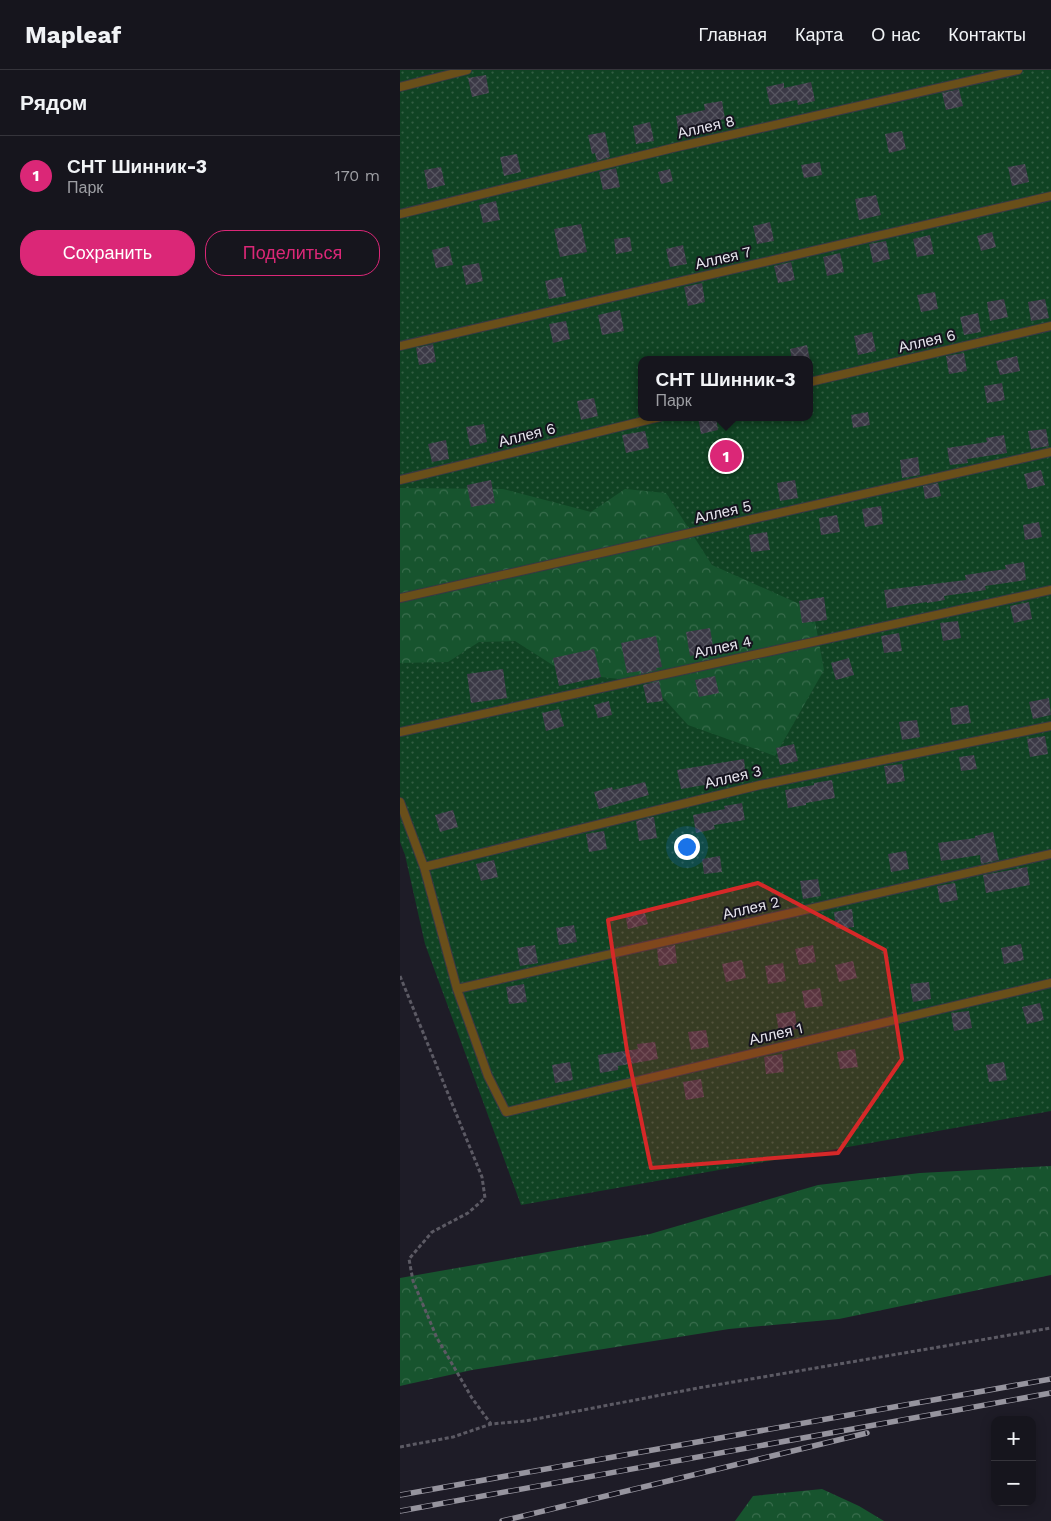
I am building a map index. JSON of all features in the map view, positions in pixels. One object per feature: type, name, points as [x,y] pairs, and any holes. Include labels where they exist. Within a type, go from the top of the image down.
[{"type":"lane","points":[[400,87],[467,70]]},
{"type":"lane","name":"Аллея 8","points":[[400,214],[677,147],[1018,70]]},
{"type":"lane","name":"Аллея 7","points":[[400,346],[1051,196]]},
{"type":"lane","name":"Аллея 6","points":[[813,381],[1051,326]]},
{"type":"lane","name":"Аллея 6","points":[[400,480],[643,421]]},
{"type":"lane","name":"Аллея 5","points":[[400,598],[1051,452]]},
{"type":"lane","name":"Аллея 4","points":[[400,732],[1051,590]]},
{"type":"lane","name":"Аллея 3","points":[[424,867],[760,785],[1051,726]]},
{"type":"lane","points":[[400,802],[424,867],[458,989]]},
{"type":"lane","name":"Аллея 2","points":[[458,989],[1051,854]]},
{"type":"lane","name":"Аллея 1","points":[[458,989],[488,1076],[506,1112],[1051,982]]},
{"type":"path","points":[[400,976],[482,1177],[485,1198],[468,1213],[432,1232],[409,1259],[413,1281],[438,1338],[472,1398],[491,1424]]},
{"type":"path","points":[[400,1447],[453,1437],[491,1424],[525,1421],[698,1388],[1051,1328]]},
{"type":"highlighted area","points":[[758,883],[885,950],[902,1059],[838,1153],[651,1168],[627,1051],[608,920]]},
{"type":"green space","points":[[400,70],[1051,70],[1051,1111],[521,1205],[425,944],[405,855],[400,842]]},
{"type":"green space","points":[[400,488],[503,489],[591,512],[625,489],[666,493],[712,565],[813,610],[824,670],[775,756],[688,725],[649,682],[601,677],[573,678],[515,641],[479,642],[448,662],[400,663]]},
{"type":"green space","points":[[1051,1166],[1051,1275],[839,1319],[729,1329],[472,1370],[400,1386],[400,1278],[650,1234],[818,1185],[920,1173]]},
{"type":"green space","points":[[822,1489],[859,1506],[884,1521],[735,1521],[753,1496]]},
{"type":"building","points":[[486,75],[489,93],[472,97],[468,78]]},
{"type":"building","points":[[811,82],[815,101],[798,105],[797,100],[770,105],[766,87],[784,83],[784,88]]},
{"type":"building","points":[[959,89],[963,106],[946,110],[942,93]]},
{"type":"building","points":[[722,101],[725,119],[695,126],[697,131],[679,135],[676,116],[705,110],[704,104]]},
{"type":"building","points":[[650,122],[654,141],[636,144],[633,126]]},
{"type":"building","points":[[902,131],[906,149],[889,153],[885,134]]},
{"type":"building","points":[[605,132],[610,157],[597,161],[595,153],[592,154],[588,135]]},
{"type":"building","points":[[517,154],[521,172],[504,176],[500,157]]},
{"type":"building","points":[[820,162],[822,175],[804,178],[801,165]]},
{"type":"building","points":[[1025,164],[1029,182],[1012,186],[1008,167]]},
{"type":"building","points":[[441,167],[445,185],[428,189],[424,170]]},
{"type":"building","points":[[616,168],[620,187],[603,190],[599,172]]},
{"type":"building","points":[[670,169],[673,181],[661,184],[658,172]]},
{"type":"building","points":[[876,195],[881,215],[859,220],[855,199]]},
{"type":"building","points":[[496,201],[500,220],[483,223],[479,205]]},
{"type":"building","points":[[770,222],[774,241],[757,244],[753,226]]},
{"type":"building","points":[[581,224],[587,252],[560,257],[554,229]]},
{"type":"building","points":[[992,232],[996,247],[981,251],[977,236]]},
{"type":"building","points":[[930,235],[934,254],[917,257],[913,239]]},
{"type":"building","points":[[630,237],[632,251],[616,254],[614,239]]},
{"type":"building","points":[[886,241],[890,259],[873,263],[869,244]]},
{"type":"building","points":[[683,245],[687,264],[670,267],[666,249]]},
{"type":"building","points":[[449,246],[453,265],[436,268],[432,250]]},
{"type":"building","points":[[840,253],[844,272],[827,276],[823,257]]},
{"type":"building","points":[[791,262],[795,280],[778,283],[774,266]]},
{"type":"building","points":[[479,263],[483,281],[466,285],[462,266]]},
{"type":"building","points":[[562,277],[566,296],[549,299],[545,281]]},
{"type":"building","points":[[702,283],[705,302],[688,306],[684,287]]},
{"type":"building","points":[[935,292],[938,309],[921,312],[917,295]]},
{"type":"building","points":[[1004,299],[1008,317],[990,321],[987,302]]},
{"type":"building","points":[[1045,299],[1049,318],[1031,321],[1028,302]]},
{"type":"building","points":[[620,310],[624,331],[602,335],[598,315]]},
{"type":"building","points":[[978,313],[981,332],[964,335],[960,317]]},
{"type":"building","points":[[566,321],[570,339],[553,343],[549,324]]},
{"type":"building","points":[[872,332],[876,351],[858,355],[854,336]]},
{"type":"building","points":[[433,344],[436,362],[419,365],[416,348]]},
{"type":"building","points":[[807,345],[809,356],[791,356],[790,349]]},
{"type":"building","points":[[964,353],[967,371],[949,374],[946,356]]},
{"type":"building","points":[[1017,356],[1020,371],[1000,375],[996,361]]},
{"type":"building","points":[[1002,383],[1005,400],[987,403],[984,386]]},
{"type":"building","points":[[594,398],[598,416],[581,420],[577,401]]},
{"type":"building","points":[[868,412],[870,425],[853,428],[851,415]]},
{"type":"building","points":[[699,421],[717,421],[718,430],[701,434]]},
{"type":"building","points":[[484,424],[487,442],[470,446],[466,427]]},
{"type":"building","points":[[1046,429],[1049,446],[1031,449],[1028,431]]},
{"type":"building","points":[[645,431],[649,448],[626,453],[622,435]]},
{"type":"building","points":[[1004,435],[1007,453],[967,459],[968,463],[950,465],[947,448],[987,442],[986,438]]},
{"type":"building","points":[[446,440],[449,459],[432,462],[428,444]]},
{"type":"building","points":[[918,457],[920,475],[902,478],[900,460]]},
{"type":"building","points":[[1041,470],[1045,485],[1028,489],[1024,474]]},
{"type":"building","points":[[491,480],[495,503],[471,507],[467,485]]},
{"type":"building","points":[[795,480],[798,498],[780,501],[777,483]]},
{"type":"building","points":[[938,483],[941,496],[925,499],[923,486]]},
{"type":"building","points":[[881,506],[883,524],[865,527],[862,509]]},
{"type":"building","points":[[837,515],[840,532],[821,535],[819,518]]},
{"type":"building","points":[[1039,522],[1042,537],[1025,540],[1023,525]]},
{"type":"building","points":[[767,532],[770,550],[751,552],[749,535]]},
{"type":"building","points":[[1024,562],[1026,580],[985,586],[986,590],[944,596],[945,600],[887,608],[884,590],[966,580],[965,575],[1006,569],[1005,565]]},
{"type":"building","points":[[824,597],[827,620],[802,623],[799,601]]},
{"type":"building","points":[[1029,602],[1032,619],[1014,623],[1010,606]]},
{"type":"building","points":[[958,621],[961,638],[943,641],[940,623]]},
{"type":"building","points":[[710,628],[714,652],[690,656],[686,632]]},
{"type":"building","points":[[899,633],[902,651],[884,653],[881,636]]},
{"type":"building","points":[[656,636],[662,667],[641,674],[641,671],[627,673],[621,643]]},
{"type":"building","points":[[594,649],[601,677],[559,686],[553,658]]},
{"type":"building","points":[[849,658],[854,675],[836,680],[831,663]]},
{"type":"building","points":[[503,669],[507,698],[471,703],[467,674]]},
{"type":"building","points":[[715,676],[719,693],[699,697],[695,680]]},
{"type":"building","points":[[659,681],[663,701],[647,703],[643,685]]},
{"type":"building","points":[[1049,698],[1051,715],[1033,719],[1029,702]]},
{"type":"building","points":[[609,701],[612,715],[598,718],[594,705]]},
{"type":"building","points":[[968,705],[971,723],[952,725],[950,708]]},
{"type":"building","points":[[559,709],[564,726],[546,731],[542,713]]},
{"type":"building","points":[[917,720],[920,737],[902,740],[899,722]]},
{"type":"building","points":[[1045,736],[1048,754],[1030,757],[1027,739]]},
{"type":"building","points":[[794,744],[798,761],[780,765],[776,748]]},
{"type":"building","points":[[974,755],[977,769],[961,771],[959,757]]},
{"type":"building","points":[[744,759],[746,778],[681,789],[677,770]]},
{"type":"building","points":[[902,764],[905,781],[887,784],[884,766]]},
{"type":"building","points":[[832,780],[835,798],[788,808],[785,790]]},
{"type":"building","points":[[645,782],[649,795],[599,809],[594,792],[612,787],[613,790]]},
{"type":"building","points":[[742,803],[745,820],[714,825],[715,829],[696,833],[693,815],[725,809],[724,806]]},
{"type":"building","points":[[453,810],[458,827],[440,832],[435,815]]},
{"type":"building","points":[[654,817],[657,838],[639,841],[636,821]]},
{"type":"building","points":[[604,831],[607,849],[589,852],[586,834]]},
{"type":"building","points":[[993,832],[999,860],[981,864],[980,855],[941,861],[938,843],[975,838],[975,836]]},
{"type":"building","points":[[906,851],[909,869],[891,872],[888,854]]},
{"type":"building","points":[[720,856],[722,872],[704,874],[702,859]]},
{"type":"building","points":[[494,860],[498,877],[481,881],[476,864]]},
{"type":"building","points":[[1027,867],[1030,885],[986,893],[983,875]]},
{"type":"building","points":[[818,879],[821,896],[803,899],[800,881]]},
{"type":"building","points":[[955,883],[958,900],[940,903],[937,886]]},
{"type":"building","points":[[852,909],[854,927],[836,929],[834,912]]},
{"type":"building","points":[[644,910],[648,924],[628,929],[625,914]]},
{"type":"building","points":[[574,925],[577,942],[559,945],[556,928]]},
{"type":"building","points":[[1021,944],[1024,960],[1004,964],[1001,948]]},
{"type":"building","points":[[535,945],[538,963],[520,966],[517,948]]},
{"type":"building","points":[[675,945],[677,963],[659,966],[657,949]]},
{"type":"building","points":[[813,945],[816,962],[799,965],[795,949]]},
{"type":"building","points":[[742,960],[746,978],[726,982],[722,964]]},
{"type":"building","points":[[853,961],[857,978],[839,982],[835,965]]},
{"type":"building","points":[[783,963],[786,981],[768,984],[765,966]]},
{"type":"building","points":[[929,982],[931,999],[913,1002],[910,984]]},
{"type":"building","points":[[524,984],[527,1002],[509,1004],[506,987]]},
{"type":"building","points":[[820,988],[823,1006],[805,1008],[802,991]]},
{"type":"building","points":[[1040,1003],[1044,1020],[1027,1024],[1022,1007]]},
{"type":"building","points":[[795,1011],[797,1029],[779,1032],[776,1014]]},
{"type":"building","points":[[969,1011],[972,1028],[954,1031],[951,1013]]},
{"type":"building","points":[[706,1030],[709,1047],[691,1050],[688,1032]]},
{"type":"building","points":[[655,1042],[658,1059],[618,1066],[618,1070],[600,1073],[598,1055],[638,1049],[637,1044]]},
{"type":"building","points":[[855,1049],[858,1067],[840,1069],[837,1052]]},
{"type":"building","points":[[782,1054],[784,1072],[766,1074],[764,1057]]},
{"type":"building","points":[[570,1062],[573,1080],[555,1083],[552,1065]]},
{"type":"building","points":[[1004,1062],[1007,1080],[989,1082],[986,1065]]},
{"type":"building","points":[[701,1079],[704,1097],[686,1100],[683,1082]]},
{"type":"railway","points":[[400,1495],[1051,1379]]},
{"type":"railway","points":[[400,1511],[1051,1393]]},
{"type":"railway","points":[[502,1521],[867,1433]]},
{"type":"place","name":"СНТ Шинник-3","points":[[726,456]]}]
